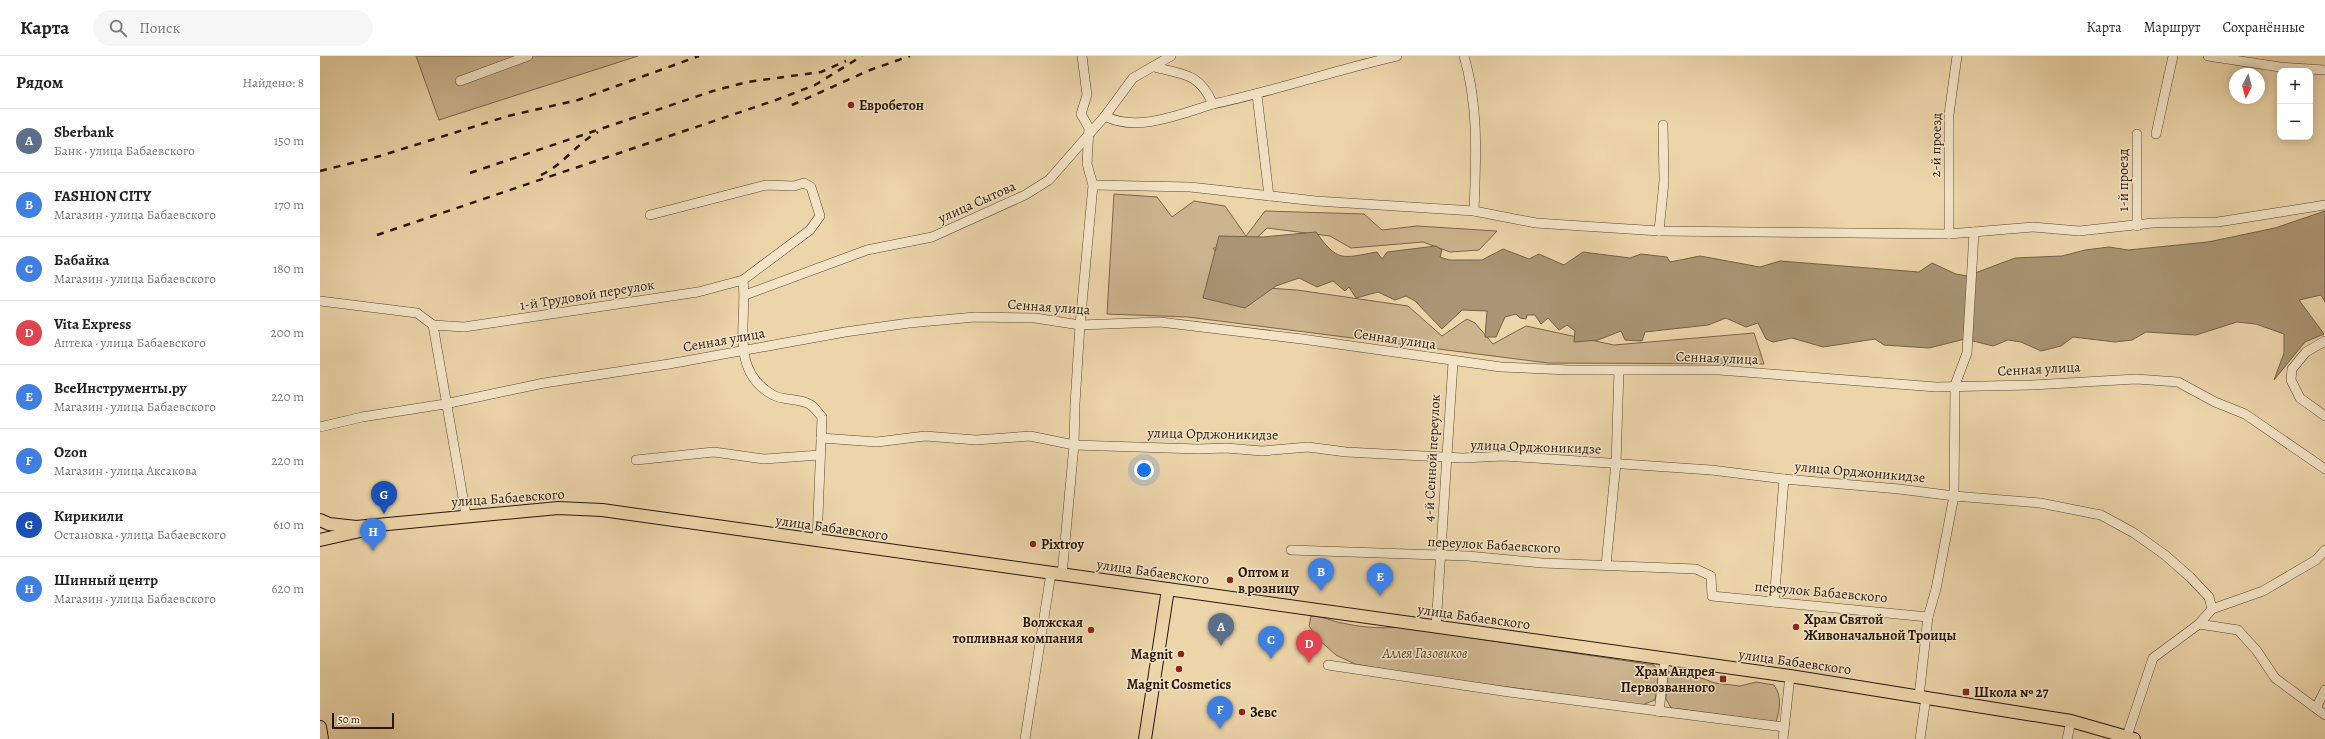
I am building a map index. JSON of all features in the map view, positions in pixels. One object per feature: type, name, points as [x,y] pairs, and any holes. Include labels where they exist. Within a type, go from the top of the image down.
[{"type":"main road","name":"улица Бабаевского","points":[[378,526],[466,515],[558,508],[602,510],[1436,628],[1790,676],[2072,721],[2131,738]]},
{"type":"main road","points":[[320,520],[342,526],[378,526]]},
{"type":"main road","points":[[320,550],[326,539],[378,526]]},
{"type":"main road","points":[[1145,739],[1168,589]]},
{"type":"street","points":[[460,81],[528,56]]},
{"type":"street","points":[[1025,739],[1066,522],[1074,445],[1074,404],[1093,185],[1087,164],[1089,133],[1081,114],[1086,95],[1082,56]]},
{"type":"street","name":"улица Сытова","points":[[745,294],[867,250],[932,237],[1026,195],[1049,180],[1105,116],[1133,78],[1154,67],[1170,56]]},
{"type":"street","points":[[1105,116],[1113,120],[1149,122],[1213,104],[1256,95],[1360,64],[1397,56]]},
{"type":"street","points":[[1464,56],[1469,71],[1477,138],[1474,211]]},
{"type":"street","name":"2-й проезд","points":[[1948,234],[1949,114],[1957,56]]},
{"type":"street","points":[[2156,134],[2173,56]]},
{"type":"street","points":[[2208,56],[2280,67],[2325,70]]},
{"type":"street","points":[[1154,67],[1195,78],[1206,89],[1213,104]]},
{"type":"street","points":[[1256,95],[1268,196]]},
{"type":"street","points":[[1658,231],[1664,180],[1662,125]]},
{"type":"street","name":"1-й проезд","points":[[2137,134],[2137,226]]},
{"type":"street","points":[[650,215],[766,185],[794,186],[804,183],[811,187],[820,216],[810,230],[744,280],[745,294],[742,352],[756,383],[774,396],[809,404],[822,417],[817,541]]},
{"type":"street","points":[[1093,185],[1190,187],[1268,196],[1474,211],[1536,223],[1658,231],[1948,234],[2033,227],[2079,230],[2137,226],[2153,223],[2218,222],[2325,206]]},
{"type":"street","points":[[1920,739],[1928,617],[1936,589],[1954,496],[1955,385],[1967,353],[1974,232]]},
{"type":"street","name":"1-й Трудовой переулок","points":[[433,325],[472,326],[698,292],[744,280]]},
{"type":"street","points":[[320,301],[417,313],[433,325],[445,404],[466,515]]},
{"type":"street","name":"Сенная улица","points":[[320,427],[362,416],[445,404],[544,383],[742,352],[845,332],[909,323],[975,318],[1035,318],[1080,325],[1160,322],[1302,339],[1453,362],[1501,367],[1618,371],[1719,370],[1936,387],[1955,385],[2032,385],[2136,379],[2178,382],[2215,402],[2245,414],[2325,469]]},
{"type":"street","points":[[2325,341],[2306,352],[2292,369],[2291,380],[2300,398],[2325,416]]},
{"type":"street","name":"4-й Сенной переулок","points":[[1436,628],[1442,555],[1445,457],[1453,362]]},
{"type":"street","points":[[1606,565],[1616,464],[1618,371]]},
{"type":"street","name":"улица Орджоникидзе","points":[[821,438],[877,442],[925,436],[976,440],[1030,436],[1074,445],[1198,449],[1226,448],[1262,451],[1308,447],[1346,452],[1445,457],[1504,456],[1712,470],[1784,479],[2040,503],[2101,515],[2134,533],[2164,555],[2209,597],[2212,609]]},
{"type":"street","points":[[636,460],[714,452],[764,459],[820,456]]},
{"type":"street","points":[[1774,602],[1784,479]]},
{"type":"street","name":"переулок Бабаевского","points":[[1290,550],[1468,556],[1542,563],[1696,569],[1711,576],[1712,596],[1928,617]]},
{"type":"street","points":[[2131,738],[2153,658],[2199,624],[2212,609],[2263,590],[2316,560],[2325,550]]},
{"type":"street","points":[[2199,624],[2238,630],[2257,651],[2275,678],[2325,715]]},
{"type":"street","points":[[1659,712],[1665,659]]},
{"type":"street","points":[[1328,665],[1659,712],[1784,728]]},
{"type":"street","points":[[1783,739],[1790,676]]},
{"type":"street","points":[[2316,708],[2325,690]]},
{"type":"street","points":[[2067,739],[2072,721]]},
{"type":"green space","points":[[416,56],[638,56],[439,120]]},
{"type":"green space","points":[[1114,194],[1157,197],[1172,217],[1194,201],[1225,206],[1246,236],[1265,211],[1364,214],[1382,230],[1417,226],[1497,231],[1479,250],[1450,252],[1423,242],[1351,248],[1330,236],[1267,228],[1247,247],[1213,248],[1238,286],[1297,290],[1408,306],[1442,336],[1467,319],[1475,323],[1493,344],[1526,326],[1614,345],[1754,333],[1764,364],[1548,363],[1188,317],[1107,314]]},
{"type":"green space","name":"Аллея Газовиков","points":[[1311,616],[1356,626],[1377,628],[1399,627],[1654,665],[1659,672],[1655,700],[1642,705],[1418,675],[1355,664],[1336,655],[1318,639],[1309,626]]},
{"type":"green space","points":[[1676,671],[1690,674],[1715,683],[1740,686],[1756,682],[1774,685],[1777,689],[1780,703],[1776,722],[1671,708],[1666,699],[1668,672]]},
{"type":"shaded area","points":[[2325,211],[2325,302],[2321,295],[2299,300],[2324,334],[2305,342],[2274,380],[2284,353],[2284,334],[2256,324],[2237,322],[2196,335],[2146,332],[2132,340],[2115,342],[2073,337],[2061,346],[2041,351],[2021,342],[2008,340],[1993,346],[1965,339],[1929,348],[1884,345],[1875,339],[1823,347],[1792,338],[1773,342],[1766,339],[1758,323],[1746,327],[1726,318],[1708,325],[1645,332],[1642,341],[1625,340],[1621,331],[1598,340],[1574,342],[1575,331],[1567,325],[1559,330],[1548,318],[1541,324],[1535,315],[1527,315],[1526,319],[1520,318],[1516,314],[1505,317],[1496,337],[1485,337],[1487,311],[1462,310],[1442,329],[1415,301],[1406,296],[1395,300],[1378,292],[1356,298],[1349,287],[1345,291],[1333,281],[1317,287],[1299,278],[1276,286],[1245,308],[1203,298],[1219,236],[1263,237],[1316,232],[1336,254],[1342,256],[1356,256],[1377,252],[1382,259],[1387,252],[1436,246],[1442,250],[1440,257],[1449,260],[1482,260],[1503,249],[1529,259],[1539,254],[1564,265],[1583,252],[1630,258],[1641,254],[1667,257],[1670,262],[1700,256],[1760,267],[1780,261],[1919,272],[1932,263],[1956,274],[1967,276],[2015,258],[2062,256],[2085,250],[2109,247],[2128,250],[2208,242],[2275,228]]},
{"type":"railway","points":[[320,171],[380,156],[508,116],[578,100],[699,56]]},
{"type":"railway","points":[[377,235],[776,100],[815,85],[862,56]]},
{"type":"railway","points":[[792,105],[870,70],[910,56]]},
{"type":"railway","points":[[470,173],[713,91],[747,82],[821,72],[846,61]]},
{"type":"railway","points":[[541,175],[556,166],[583,142],[598,132]]},
{"type":"place","name":"Евробетон","points":[[851,105]]},
{"type":"place","name":"Кирикили","points":[[384,514]]},
{"type":"place","name":"Pixtroy","points":[[1033,544]]},
{"type":"place","name":"Шинный центр","points":[[373,551]]},
{"type":"place","name":"Оптом и в розницу","points":[[1230,580]]},
{"type":"place","name":"FASHION CITY","points":[[1321,591]]},
{"type":"place","name":"ВсеИнструменты.ру","points":[[1380,596]]},
{"type":"place","name":"Храм Святой Живоначальной Троицы","points":[[1796,627]]},
{"type":"place","name":"Волжская топливная компания","points":[[1091,630]]},
{"type":"place","name":"Sberbank","points":[[1221,646]]},
{"type":"place","name":"Magnit","points":[[1181,654]]},
{"type":"place","name":"Бабайка","points":[[1271,659]]},
{"type":"place","name":"Vita Express","points":[[1309,663]]},
{"type":"place","name":"Magnit Cosmetics","points":[[1179,669]]},
{"type":"place","name":"Храм Андрея Первозванного","points":[[1723,679]]},
{"type":"place","name":"Школа № 27","points":[[1966,692]]},
{"type":"place","name":"Зевс","points":[[1242,712]]},
{"type":"place","name":"Ozon","points":[[1220,729]]}]
